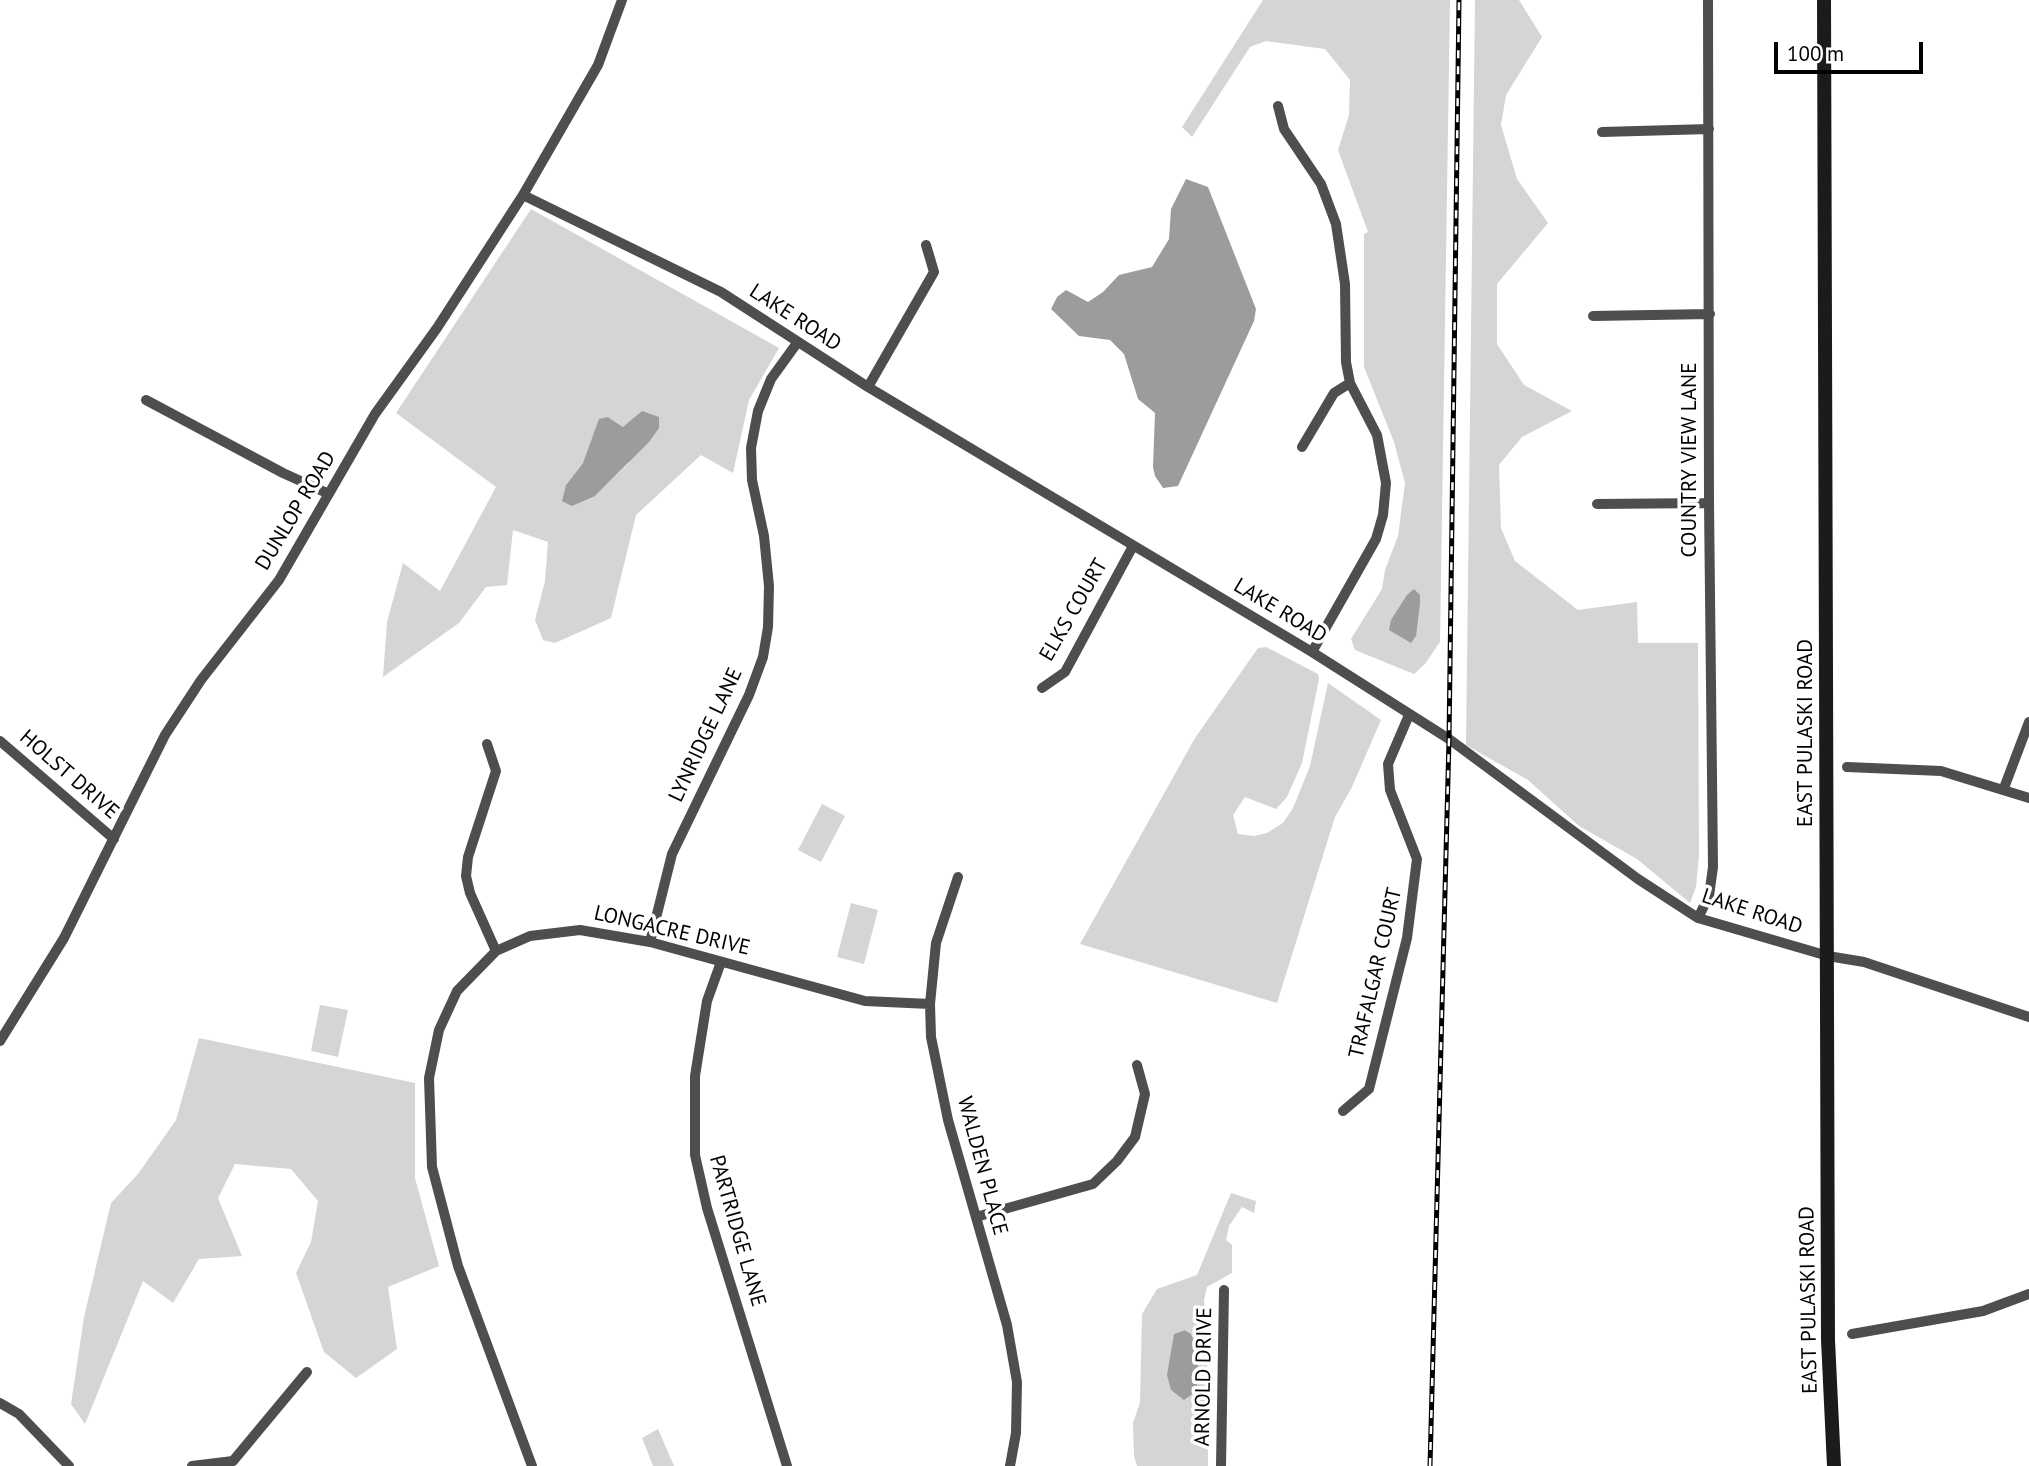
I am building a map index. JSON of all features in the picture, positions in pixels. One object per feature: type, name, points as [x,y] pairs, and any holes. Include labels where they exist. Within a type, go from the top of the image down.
[{"type":"main road","name":"EAST PULASKI ROAD","points":[[1824,0],[1828,1340],[1834,1466]]},
{"type":"street","name":"DUNLOP ROAD","points":[[0,1041],[64,939],[165,735],[201,680],[279,580],[375,414],[437,328],[523,195],[598,65],[622,0]]},
{"type":"street","name":"COUNTRY VIEW LANE","points":[[1698,918],[1709,895],[1713,867],[1708,0]]},
{"type":"street","points":[[1279,106],[1284,129],[1321,184],[1342,245],[1346,362],[1350,383],[1377,435],[1386,483],[1383,515],[1376,539],[1362,569],[1311,652]]},
{"type":"street","points":[[1602,132],[1709,129]]},
{"type":"street","name":"LAKE ROAD","points":[[523,195],[721,292],[868,387],[1311,652],[1449,739],[1638,879],[1698,918],[1828,956],[1864,962],[2029,1017]]},
{"type":"street","points":[[868,387],[934,272],[926,245]]},
{"type":"street","points":[[1593,316],[1710,314]]},
{"type":"street","name":"LYNRIDGE LANE","points":[[650,942],[673,854],[749,695],[762,657],[768,627],[769,586],[764,536],[752,480],[751,448],[758,411],[771,379],[797,343]]},
{"type":"street","points":[[1302,447],[1334,393],[1350,383]]},
{"type":"street","points":[[146,400],[283,473],[329,494]]},
{"type":"street","points":[[1597,504],[1709,503]]},
{"type":"street","name":"ELKS COURT","points":[[1042,688],[1065,672],[1133,546]]},
{"type":"street","name":"TRAFALGAR COURT","points":[[1343,1111],[1369,1089],[1410,924],[1417,859],[1390,790],[1388,764],[1409,715]]},
{"type":"street","points":[[2004,788],[2029,722]]},
{"type":"street","name":"HOLST DRIVE","points":[[0,741],[114,839]]},
{"type":"street","points":[[487,744],[496,771],[468,857],[466,876],[470,893],[496,951]]},
{"type":"street","points":[[1847,767],[1941,771],[2004,788],[2029,798]]},
{"type":"street","name":"WALDEN PLACE","points":[[958,877],[936,943],[930,1004],[936,1063],[965,1184],[1007,1325],[1017,1382],[1017,1433],[1010,1466]]},
{"type":"street","name":"LONGACRE DRIVE","points":[[532,1466],[458,1266],[435,1179],[429,1137],[429,1078],[439,1030],[457,991],[496,951],[530,936],[555,931],[591,931],[650,942],[864,1001],[930,1004]]},
{"type":"street","name":"PARTRIDGE LANE","points":[[721,962],[707,1001],[695,1076],[695,1155],[707,1208],[787,1466]]},
{"type":"street","points":[[976,1217],[1093,1184],[1109,1169],[1135,1138],[1145,1094],[1137,1065]]},
{"type":"street","name":"ARNOLD DRIVE","points":[[1221,1466],[1224,1290]]},
{"type":"street","points":[[1852,1334],[1983,1311],[2029,1294]]},
{"type":"street","points":[[191,1466],[239,1463],[307,1372]]},
{"type":"street","points":[[0,1403],[19,1414],[69,1466]]},
{"type":"shaded area","points":[[1263,0],[1450,0],[1440,642],[1425,664],[1414,674],[1355,650],[1351,639],[1382,589],[1385,570],[1398,536],[1405,483],[1394,442],[1364,367],[1364,234],[1368,232],[1338,150],[1349,115],[1350,80],[1325,49],[1266,41],[1250,47],[1192,137],[1182,127]]},
{"type":"shaded area","points":[[1475,0],[1519,0],[1542,37],[1506,95],[1501,125],[1517,179],[1548,223],[1497,284],[1497,344],[1524,385],[1572,411],[1522,437],[1499,465],[1501,528],[1515,561],[1578,610],[1637,602],[1638,643],[1698,643],[1699,855],[1696,887],[1690,903],[1637,859],[1579,826],[1528,780],[1466,745]]},
{"type":"shaded area","points":[[1186,179],[1208,187],[1256,309],[1254,321],[1178,486],[1163,488],[1153,467],[1155,413],[1138,399],[1124,354],[1110,340],[1079,336],[1051,309],[1057,297],[1066,290],[1088,302],[1103,292],[1119,275],[1152,267],[1169,239],[1171,209]]},
{"type":"shaded area","points":[[531,209],[779,348],[749,400],[733,473],[701,455],[636,515],[611,618],[555,643],[543,640],[535,620],[545,581],[548,542],[513,530],[507,585],[486,587],[459,623],[383,677],[387,622],[403,563],[440,591],[496,487],[396,413]],"holes":[[[608,417],[623,427],[629,463],[595,496],[566,485],[583,463]]]},
{"type":"shaded area","points":[[642,411],[659,417],[659,428],[649,442],[595,496],[572,506],[562,501],[566,485],[583,463],[599,419],[608,417],[623,427]]},
{"type":"shaded area","points":[[1414,589],[1420,595],[1420,603],[1416,636],[1411,643],[1389,630],[1391,620]]},
{"type":"shaded area","points":[[1266,647],[1318,674],[1319,679],[1302,763],[1287,797],[1276,809],[1245,797],[1233,815],[1238,834],[1254,836],[1267,833],[1283,823],[1293,808],[1310,766],[1328,683],[1381,720],[1352,787],[1335,817],[1277,1003],[1080,944],[1195,738],[1258,648]]},
{"type":"shaded area","points":[[822,804],[845,816],[821,862],[798,850]]},
{"type":"shaded area","points":[[851,903],[878,910],[864,964],[837,957]]},
{"type":"shaded area","points":[[320,1005],[348,1010],[338,1057],[311,1051]]},
{"type":"shaded area","points":[[199,1038],[415,1083],[415,1178],[439,1266],[388,1287],[397,1349],[356,1378],[324,1352],[296,1273],[311,1242],[318,1201],[291,1169],[235,1164],[218,1198],[242,1256],[199,1259],[173,1303],[143,1281],[85,1424],[71,1404],[84,1317],[111,1203],[138,1174],[176,1120]]},
{"type":"shaded area","points":[[1231,1193],[1256,1201],[1254,1213],[1242,1207],[1229,1226],[1226,1240],[1232,1245],[1232,1273],[1207,1287],[1204,1300],[1207,1337],[1208,1466],[1137,1466],[1133,1423],[1140,1402],[1142,1314],[1157,1289],[1197,1275]],"holes":[[[1186,1330],[1191,1334],[1197,1348],[1199,1376],[1195,1392],[1174,1334]]]},
{"type":"shaded area","points":[[1185,1330],[1191,1334],[1197,1348],[1199,1376],[1195,1392],[1184,1400],[1171,1390],[1167,1375],[1174,1334]]},
{"type":"shaded area","points":[[658,1429],[674,1466],[653,1466],[642,1438]]},
{"type":"railway","points":[[1430,1466],[1449,739],[1459,0]]}]
